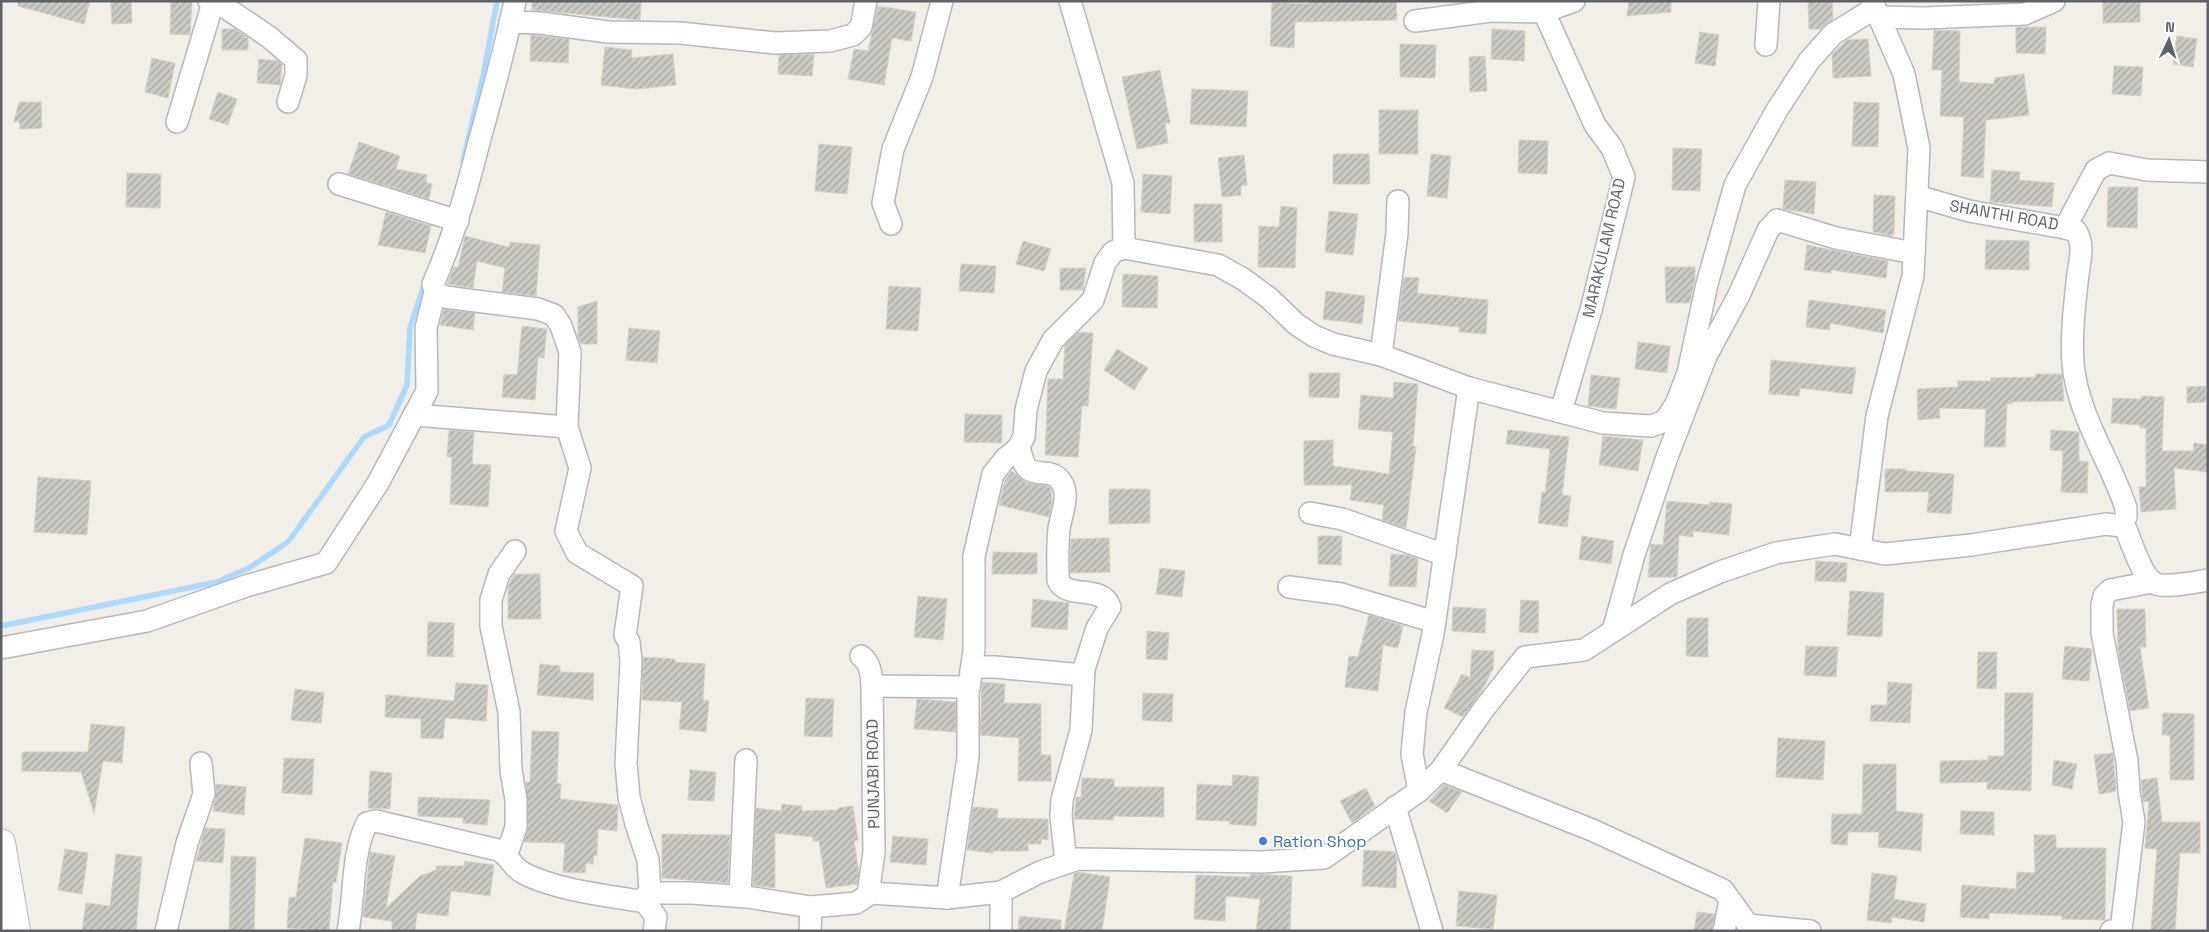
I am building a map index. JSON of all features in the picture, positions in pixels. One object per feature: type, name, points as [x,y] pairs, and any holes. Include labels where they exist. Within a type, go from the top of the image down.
[{"type":"main road","points":[[1,842],[13,927]]},
{"type":"street","points":[[177,122],[212,6],[209,1]]},
{"type":"street","points":[[216,1],[270,37],[296,60],[296,75],[288,102]]},
{"type":"street","points":[[1,648],[147,622],[246,586],[326,562],[378,483],[427,391],[426,328],[435,292],[434,284],[450,219],[497,84],[514,1]]},
{"type":"street","points":[[510,22],[608,32],[680,33],[775,43],[830,41],[853,35],[862,27],[866,1]]},
{"type":"street","points":[[891,224],[883,204],[893,148],[922,76],[942,1]]},
{"type":"street","points":[[1070,1],[1123,183],[1124,248]]},
{"type":"street","points":[[1415,21],[1491,11],[1544,12],[1574,1]]},
{"type":"street","points":[[1766,45],[1769,1]]},
{"type":"street","points":[[947,898],[968,757],[970,679],[974,649],[974,556],[984,506],[993,474],[1005,459],[1018,448],[1024,437],[1026,410],[1036,371],[1053,340],[1093,300],[1105,263],[1113,252],[1124,248],[1218,265],[1243,279],[1269,298],[1296,324],[1314,336],[1333,344],[1381,355],[1469,388],[1560,412],[1603,423],[1651,426],[1665,421],[1676,404],[1688,373],[1707,284],[1736,185],[1777,110],[1809,61],[1833,34],[1875,9],[1924,18],[2024,14],[2054,1]]},
{"type":"street","points":[[1860,549],[1877,416],[1913,276],[1919,148],[1904,74],[1875,9]]},
{"type":"street","name":"MARAKULAM ROAD","points":[[1544,12],[1595,124],[1612,148],[1624,177],[1590,310],[1560,412]]},
{"type":"street","name":"SHANTHI ROAD","points":[[1917,196],[1969,211],[2065,228],[2096,170],[2110,163],[2147,170],[2208,172]]},
{"type":"street","points":[[339,184],[450,219]]},
{"type":"street","points":[[1381,355],[1396,243],[1398,201]]},
{"type":"street","points":[[1613,632],[1634,555],[1664,466],[1706,356],[1751,272],[1768,230],[1777,220],[1836,238],[1914,253]]},
{"type":"street","points":[[2065,228],[2076,231],[2080,237],[2082,258],[2076,291],[2073,365],[2089,421],[2126,508],[2126,517],[2121,526]]},
{"type":"street","points":[[435,292],[445,297],[538,309],[554,315],[561,326],[570,352],[567,428],[580,468],[566,531],[577,554],[632,586],[625,635],[629,642],[631,661],[626,763],[629,797],[648,860],[646,896],[656,917],[654,931]]},
{"type":"street","points":[[1419,791],[1412,754],[1416,712],[1435,622],[1469,388]]},
{"type":"street","points":[[414,415],[567,428]]},
{"type":"street","points":[[1018,448],[1023,455],[1024,463],[1028,469],[1056,476],[1062,483],[1065,504],[1059,529],[1058,580],[1060,586],[1067,590],[1099,595],[1108,601],[1110,607],[1091,644],[1083,675],[1081,730],[1062,800],[1061,816],[1066,863]]},
{"type":"street","points":[[1310,513],[1342,519],[1445,555]]},
{"type":"street","points":[[348,931],[357,854],[367,823],[376,821],[483,845],[507,854],[516,868],[540,880],[640,901],[646,896],[691,892],[740,896],[810,907],[856,904],[871,893],[947,898],[1001,892],[1040,872],[1078,859],[1262,862],[1324,858],[1419,791],[1441,770],[1483,710],[1525,657],[1584,650],[1670,594],[1720,572],[1776,553],[1835,544],[1885,554],[1971,545],[2094,525],[2121,526],[2126,529],[2142,567],[2153,582]]},
{"type":"street","points":[[507,854],[516,827],[516,800],[511,770],[509,712],[491,626],[491,600],[499,574],[516,551]]},
{"type":"street","points":[[2118,930],[2134,822],[2128,792],[2127,760],[2102,633],[2102,605],[2104,596],[2110,590],[2153,582],[2162,585],[2208,580]]},
{"type":"street","points":[[1290,587],[1341,594],[1435,622]]},
{"type":"street","name":"PUNJABI ROAD","points":[[861,656],[867,660],[870,666],[872,686],[874,852],[868,895]]},
{"type":"street","points":[[970,679],[976,667],[1083,675]]},
{"type":"street","points":[[872,686],[970,679]]},
{"type":"street","points":[[740,896],[746,760]]},
{"type":"street","points":[[166,931],[187,843],[204,794],[201,763]]},
{"type":"street","points":[[1441,770],[1592,830],[1723,890],[1748,925],[1810,931]]},
{"type":"street","points":[[1395,807],[1432,931]]},
{"type":"street","points":[[1001,892],[1001,931]]},
{"type":"street","points":[[1724,931],[1730,900]]},
{"type":"street","points":[[810,907],[810,931]]},
{"type":"building","points":[[18,1],[90,1],[84,24],[18,6]]},
{"type":"building","points":[[111,1],[131,1],[132,23],[112,24]]},
{"type":"building","points":[[171,1],[192,1],[190,35],[170,34]]},
{"type":"building","points":[[532,1],[641,1],[640,20],[532,10]]},
{"type":"building","points":[[1308,1],[1396,1],[1397,20],[1295,22],[1294,48],[1270,46],[1272,2],[1309,4]]},
{"type":"building","points":[[1629,1],[1671,1],[1671,12],[1627,16]]},
{"type":"building","points":[[1808,1],[1832,1],[1833,19],[1821,29],[1809,29]]},
{"type":"building","points":[[2103,1],[2140,1],[2140,22],[2103,23]]},
{"type":"building","points":[[878,6],[916,12],[911,41],[892,38],[884,85],[848,79],[854,49],[868,51]]},
{"type":"building","points":[[2016,27],[2046,27],[2045,54],[2016,53]]},
{"type":"building","points":[[222,29],[235,29],[248,38],[248,50],[222,50]]},
{"type":"building","points":[[1492,29],[1525,31],[1524,61],[1491,59]]},
{"type":"building","points":[[1934,30],[1960,31],[1959,82],[1994,84],[1994,78],[2024,74],[2029,115],[1986,120],[1983,178],[1961,176],[1964,117],[1940,116],[1942,70],[1932,70]]},
{"type":"building","points":[[1700,32],[1719,35],[1715,66],[1695,63]]},
{"type":"building","points":[[531,35],[569,39],[568,63],[530,61]]},
{"type":"building","points":[[2177,36],[2197,39],[2193,67],[2173,64]]},
{"type":"building","points":[[1868,39],[1871,76],[1833,78],[1832,54],[1847,40]]},
{"type":"building","points":[[1400,44],[1436,45],[1435,78],[1400,77]]},
{"type":"building","points":[[605,47],[632,50],[631,58],[673,54],[676,85],[636,89],[601,85]]},
{"type":"building","points":[[814,54],[812,76],[778,74],[779,55]]},
{"type":"building","points":[[1485,56],[1487,91],[1470,92],[1469,57]]},
{"type":"building","points":[[152,58],[175,63],[168,98],[145,92]]},
{"type":"building","points":[[259,59],[278,61],[282,65],[280,85],[257,83]]},
{"type":"building","points":[[2114,66],[2143,67],[2141,96],[2112,94]]},
{"type":"building","points":[[1160,70],[1170,123],[1165,123],[1168,143],[1137,149],[1122,77]]},
{"type":"building","points":[[1192,89],[1248,91],[1246,127],[1190,124]]},
{"type":"building","points":[[218,92],[237,99],[228,125],[209,119]]},
{"type":"building","points":[[19,102],[41,102],[42,128],[20,129],[19,121],[14,122]]},
{"type":"building","points":[[1854,102],[1879,103],[1878,147],[1852,146]]},
{"type":"building","points":[[1379,110],[1418,110],[1418,154],[1379,154]]},
{"type":"building","points":[[1519,140],[1548,141],[1547,174],[1518,173]]},
{"type":"building","points":[[359,142],[400,156],[396,169],[427,175],[426,183],[432,184],[429,199],[348,174]]},
{"type":"building","points":[[819,144],[852,147],[847,194],[815,191]]},
{"type":"building","points":[[1673,148],[1702,149],[1700,191],[1672,190]]},
{"type":"building","points":[[1333,154],[1369,154],[1370,184],[1333,184]]},
{"type":"building","points":[[1431,154],[1451,156],[1447,198],[1427,196]]},
{"type":"building","points":[[1244,155],[1247,185],[1241,186],[1241,195],[1222,197],[1218,158]]},
{"type":"building","points":[[1992,170],[2020,172],[2019,180],[2054,183],[2052,207],[1990,202]]},
{"type":"building","points":[[127,173],[161,174],[160,208],[126,207]]},
{"type":"building","points":[[1143,174],[1172,176],[1170,214],[1141,212]]},
{"type":"building","points":[[1785,180],[1816,182],[1814,214],[1783,209]]},
{"type":"building","points":[[2108,187],[2138,187],[2137,228],[2107,227]]},
{"type":"building","points":[[1874,195],[1895,196],[1894,234],[1892,236],[1873,232]]},
{"type":"building","points":[[1194,204],[1222,204],[1222,242],[1194,242]]},
{"type":"building","points":[[1281,206],[1297,208],[1295,268],[1258,267],[1259,226],[1279,227]]},
{"type":"building","points":[[1329,211],[1358,214],[1353,255],[1325,252]]},
{"type":"building","points":[[386,212],[431,226],[425,253],[378,245]]},
{"type":"building","points":[[465,236],[509,247],[510,242],[540,245],[536,296],[502,292],[505,268],[477,261],[473,288],[447,284],[454,267],[458,267]]},
{"type":"building","points":[[1986,240],[2029,241],[2029,270],[1985,269]]},
{"type":"building","points":[[1023,241],[1051,249],[1044,271],[1016,264]]},
{"type":"building","points":[[1807,245],[1888,261],[1886,278],[1831,270],[1831,273],[1804,270]]},
{"type":"building","points":[[961,264],[996,266],[994,293],[959,291]]},
{"type":"building","points":[[1665,267],[1695,267],[1695,279],[1690,303],[1666,303]]},
{"type":"building","points":[[1060,268],[1086,268],[1083,290],[1060,290]]},
{"type":"building","points":[[1123,274],[1158,276],[1157,308],[1122,307]]},
{"type":"building","points":[[1404,277],[1419,278],[1417,293],[1488,300],[1486,334],[1459,332],[1459,327],[1398,321]]},
{"type":"building","points":[[889,286],[921,288],[918,331],[886,329]]},
{"type":"building","points":[[1326,291],[1365,296],[1362,324],[1323,319]]},
{"type":"building","points":[[1809,300],[1886,310],[1883,333],[1830,323],[1830,330],[1806,327]]},
{"type":"building","points":[[597,301],[597,344],[581,344],[578,337],[578,307]]},
{"type":"building","points":[[444,309],[475,313],[473,330],[440,325]]},
{"type":"building","points":[[522,326],[547,329],[544,358],[538,357],[535,400],[502,397],[504,374],[517,375]]},
{"type":"building","points":[[629,328],[660,331],[657,363],[626,360]]},
{"type":"building","points":[[1078,332],[1093,333],[1088,406],[1082,406],[1078,457],[1045,455],[1048,379],[1063,379],[1065,345]]},
{"type":"building","points":[[1638,342],[1670,346],[1667,373],[1635,369]]},
{"type":"building","points":[[1117,349],[1148,368],[1134,390],[1104,370]]},
{"type":"building","points":[[1771,360],[1856,368],[1852,394],[1800,388],[1799,396],[1769,394]]},
{"type":"building","points":[[1309,373],[1340,373],[1339,398],[1309,397]]},
{"type":"building","points":[[2036,374],[2062,374],[2064,401],[2012,402],[2012,404],[2007,404],[2005,447],[1984,447],[1986,409],[1939,408],[1940,418],[1918,420],[1917,389],[1958,387],[1958,381],[1991,381],[1991,378],[2036,377]]},
{"type":"building","points":[[1591,375],[1620,378],[1616,409],[1588,406]]},
{"type":"building","points":[[1394,382],[1418,384],[1413,446],[1416,447],[1406,528],[1382,520],[1384,505],[1350,500],[1352,485],[1304,485],[1304,441],[1333,440],[1333,466],[1389,474],[1393,432],[1358,429],[1361,395],[1393,398]]},
{"type":"building","points":[[2206,386],[2206,402],[2187,403],[2187,387]]},
{"type":"building","points":[[2141,396],[2164,397],[2162,451],[2193,451],[2194,443],[2208,445],[2208,472],[2174,468],[2176,509],[2141,512],[2139,487],[2146,487],[2146,428],[2140,428],[2140,425],[2111,423],[2113,398],[2141,399]]},
{"type":"building","points":[[965,414],[1002,415],[1002,443],[964,442]]},
{"type":"building","points":[[449,430],[474,432],[472,464],[491,465],[488,507],[450,504],[452,457],[447,457]]},
{"type":"building","points":[[1508,430],[1569,437],[1562,495],[1571,496],[1567,527],[1538,523],[1542,492],[1545,493],[1550,449],[1506,444]]},
{"type":"building","points":[[2051,430],[2079,432],[2079,461],[2088,462],[2087,493],[2061,492],[2063,451],[2050,450]]},
{"type":"building","points":[[1603,436],[1643,440],[1638,471],[1599,465]]},
{"type":"building","points":[[1885,469],[1906,469],[1906,471],[1954,474],[1951,514],[1927,512],[1929,492],[1885,492]]},
{"type":"building","points":[[1012,471],[1025,482],[1048,486],[1051,489],[1052,501],[1049,517],[999,505],[1005,480]]},
{"type":"building","points":[[38,477],[91,481],[87,535],[34,532]]},
{"type":"building","points":[[1109,489],[1150,489],[1150,523],[1109,524]]},
{"type":"building","points":[[1667,501],[1710,505],[1710,502],[1732,504],[1729,535],[1693,531],[1693,537],[1679,535],[1677,577],[1648,577],[1651,544],[1663,545]]},
{"type":"building","points":[[1318,536],[1342,536],[1341,565],[1318,564]]},
{"type":"building","points":[[1582,536],[1614,541],[1611,564],[1579,559]]},
{"type":"building","points":[[1109,538],[1110,572],[1070,573],[1071,539]]},
{"type":"building","points":[[993,552],[1037,553],[1037,574],[992,574]]},
{"type":"building","points":[[1391,554],[1407,555],[1418,559],[1416,587],[1389,586]]},
{"type":"building","points":[[1816,561],[1847,563],[1846,582],[1815,581]]},
{"type":"building","points":[[1160,568],[1185,571],[1182,597],[1156,594]]},
{"type":"building","points":[[514,574],[540,574],[541,619],[508,619],[508,587]]},
{"type":"building","points":[[1850,591],[1884,593],[1882,637],[1847,635]]},
{"type":"building","points":[[918,596],[947,599],[943,640],[914,637]]},
{"type":"building","points":[[1033,599],[1069,603],[1067,630],[1031,627]]},
{"type":"building","points":[[1521,600],[1539,601],[1538,633],[1519,632]]},
{"type":"building","points":[[1453,607],[1486,609],[1485,633],[1452,631]]},
{"type":"building","points":[[2117,609],[2145,609],[2146,647],[2140,647],[2149,708],[2130,711],[2118,650]]},
{"type":"building","points":[[1369,615],[1403,626],[1398,648],[1383,645],[1378,691],[1345,687],[1349,656],[1358,657]]},
{"type":"building","points":[[1687,618],[1708,618],[1708,657],[1686,656]]},
{"type":"building","points":[[428,622],[454,623],[453,657],[427,656]]},
{"type":"building","points":[[1147,631],[1169,633],[1167,660],[1146,659]]},
{"type":"building","points":[[1806,646],[1838,647],[1836,677],[1804,675]]},
{"type":"building","points":[[2065,646],[2092,649],[2089,681],[2062,679]]},
{"type":"building","points":[[1472,650],[1494,651],[1493,669],[1481,692],[1463,717],[1444,708],[1462,674],[1470,678]]},
{"type":"building","points":[[1978,652],[1997,652],[1996,689],[1977,688]]},
{"type":"building","points":[[643,657],[675,659],[675,662],[705,664],[703,700],[709,701],[706,732],[679,729],[682,702],[642,700]]},
{"type":"building","points":[[540,664],[560,666],[560,672],[594,673],[593,700],[537,695]]},
{"type":"building","points":[[982,682],[1005,684],[1004,703],[1041,704],[1041,755],[1051,755],[1051,781],[1018,781],[1019,738],[980,735]]},
{"type":"building","points":[[1888,682],[1912,684],[1910,723],[1870,721],[1871,705],[1887,705]]},
{"type":"building","points":[[456,683],[488,685],[486,721],[445,718],[443,739],[421,738],[421,719],[385,717],[386,695],[454,701]]},
{"type":"building","points":[[295,689],[324,693],[321,723],[291,720]]},
{"type":"building","points":[[1143,693],[1173,694],[1172,722],[1142,720]]},
{"type":"building","points":[[2005,693],[2033,693],[2031,791],[1987,789],[1987,782],[1940,783],[1940,761],[1988,760],[1988,756],[2004,756]]},
{"type":"building","points":[[806,698],[834,699],[832,737],[804,736]]},
{"type":"building","points":[[917,699],[956,702],[956,732],[914,729]]},
{"type":"building","points":[[2163,713],[2194,714],[2194,780],[2170,780],[2170,735],[2162,735]]},
{"type":"building","points":[[91,724],[125,727],[122,763],[103,761],[94,813],[81,772],[22,771],[22,752],[88,752]]},
{"type":"building","points":[[532,731],[559,732],[557,783],[561,784],[560,799],[618,805],[617,831],[598,829],[597,856],[594,855],[593,864],[586,863],[585,873],[563,872],[565,843],[524,842],[528,827],[526,782],[530,782]]},
{"type":"building","points":[[1778,738],[1825,741],[1823,780],[1776,777]]},
{"type":"building","points":[[2113,753],[2116,791],[2099,794],[2094,755]]},
{"type":"building","points":[[284,758],[314,759],[312,795],[282,793]]},
{"type":"building","points":[[2054,760],[2077,764],[2072,789],[2052,785]]},
{"type":"building","points":[[1863,764],[1896,764],[1896,811],[1923,814],[1921,851],[1878,847],[1879,832],[1848,832],[1847,845],[1831,844],[1832,814],[1862,814]]},
{"type":"building","points":[[690,770],[716,772],[714,801],[688,800]]},
{"type":"building","points":[[370,771],[392,773],[390,809],[368,808]]},
{"type":"building","points":[[1233,775],[1259,777],[1256,826],[1229,824],[1230,821],[1196,820],[1197,784],[1232,786]]},
{"type":"building","points":[[1082,778],[1114,779],[1114,787],[1164,787],[1164,817],[1114,816],[1113,820],[1074,819],[1076,797],[1081,797]]},
{"type":"building","points":[[2157,778],[2162,822],[2200,822],[2200,853],[2180,853],[2175,931],[2151,931],[2157,849],[2145,848],[2149,801],[2143,802],[2141,780]]},
{"type":"building","points":[[216,784],[246,787],[244,815],[213,811]]},
{"type":"building","points":[[1444,785],[1462,792],[1447,813],[1429,801]]},
{"type":"building","points":[[1366,788],[1375,806],[1352,823],[1340,801]]},
{"type":"building","points":[[418,797],[490,800],[487,825],[463,823],[463,818],[418,816]]},
{"type":"building","points":[[782,804],[802,806],[802,811],[838,810],[838,808],[853,806],[858,840],[854,841],[859,873],[857,884],[826,888],[819,841],[813,841],[813,837],[775,833],[775,888],[753,885],[756,808],[781,811]]},
{"type":"building","points":[[973,807],[998,809],[997,818],[1048,819],[1048,840],[1041,839],[1041,844],[1028,844],[1028,851],[993,851],[993,853],[967,850]]},
{"type":"building","points":[[1961,811],[1994,812],[1994,835],[1960,834]]},
{"type":"building","points":[[205,828],[225,829],[223,863],[196,861]]},
{"type":"building","points":[[662,834],[730,835],[728,883],[662,878]]},
{"type":"building","points":[[2034,835],[2056,835],[2056,848],[2106,848],[2105,920],[2062,919],[2062,916],[1989,913],[1989,919],[1960,917],[1962,885],[2016,889],[2017,872],[2035,873]]},
{"type":"building","points":[[893,836],[928,839],[926,865],[890,862]]},
{"type":"building","points":[[305,838],[342,843],[336,883],[333,882],[329,931],[287,928],[289,897],[296,897]]},
{"type":"building","points":[[65,849],[88,853],[82,894],[58,890]]},
{"type":"building","points":[[1364,850],[1395,852],[1397,859],[1396,888],[1362,886]]},
{"type":"building","points":[[370,852],[395,856],[386,908],[420,876],[436,870],[437,866],[464,866],[465,861],[494,865],[490,896],[451,891],[448,916],[417,913],[415,931],[392,931],[392,921],[363,917]]},
{"type":"building","points":[[116,854],[142,857],[136,931],[82,931],[86,903],[110,906]]},
{"type":"building","points":[[231,856],[256,857],[254,931],[229,931]]},
{"type":"building","points":[[1078,872],[1110,877],[1102,931],[1064,931],[1074,874]]},
{"type":"building","points":[[1872,873],[1897,876],[1894,899],[1926,904],[1924,922],[1892,917],[1891,923],[1867,920]]},
{"type":"building","points":[[1250,874],[1292,876],[1290,931],[1256,931],[1260,899],[1226,896],[1225,921],[1194,919],[1196,875],[1250,877]]},
{"type":"building","points":[[1459,891],[1497,895],[1493,929],[1456,926]]},
{"type":"building","points":[[1697,912],[1715,914],[1712,931],[1694,931]]},
{"type":"building","points":[[1019,916],[1061,920],[1061,931],[1018,931]]},
{"type":"waterway","points":[[463,161],[484,71],[497,1]]},
{"type":"waterway","points":[[1,626],[217,582],[249,568],[288,542],[364,437],[389,425],[407,385],[410,327],[426,279]]},
{"type":"place","name":"Ration Shop","points":[[1263,841]]}]
